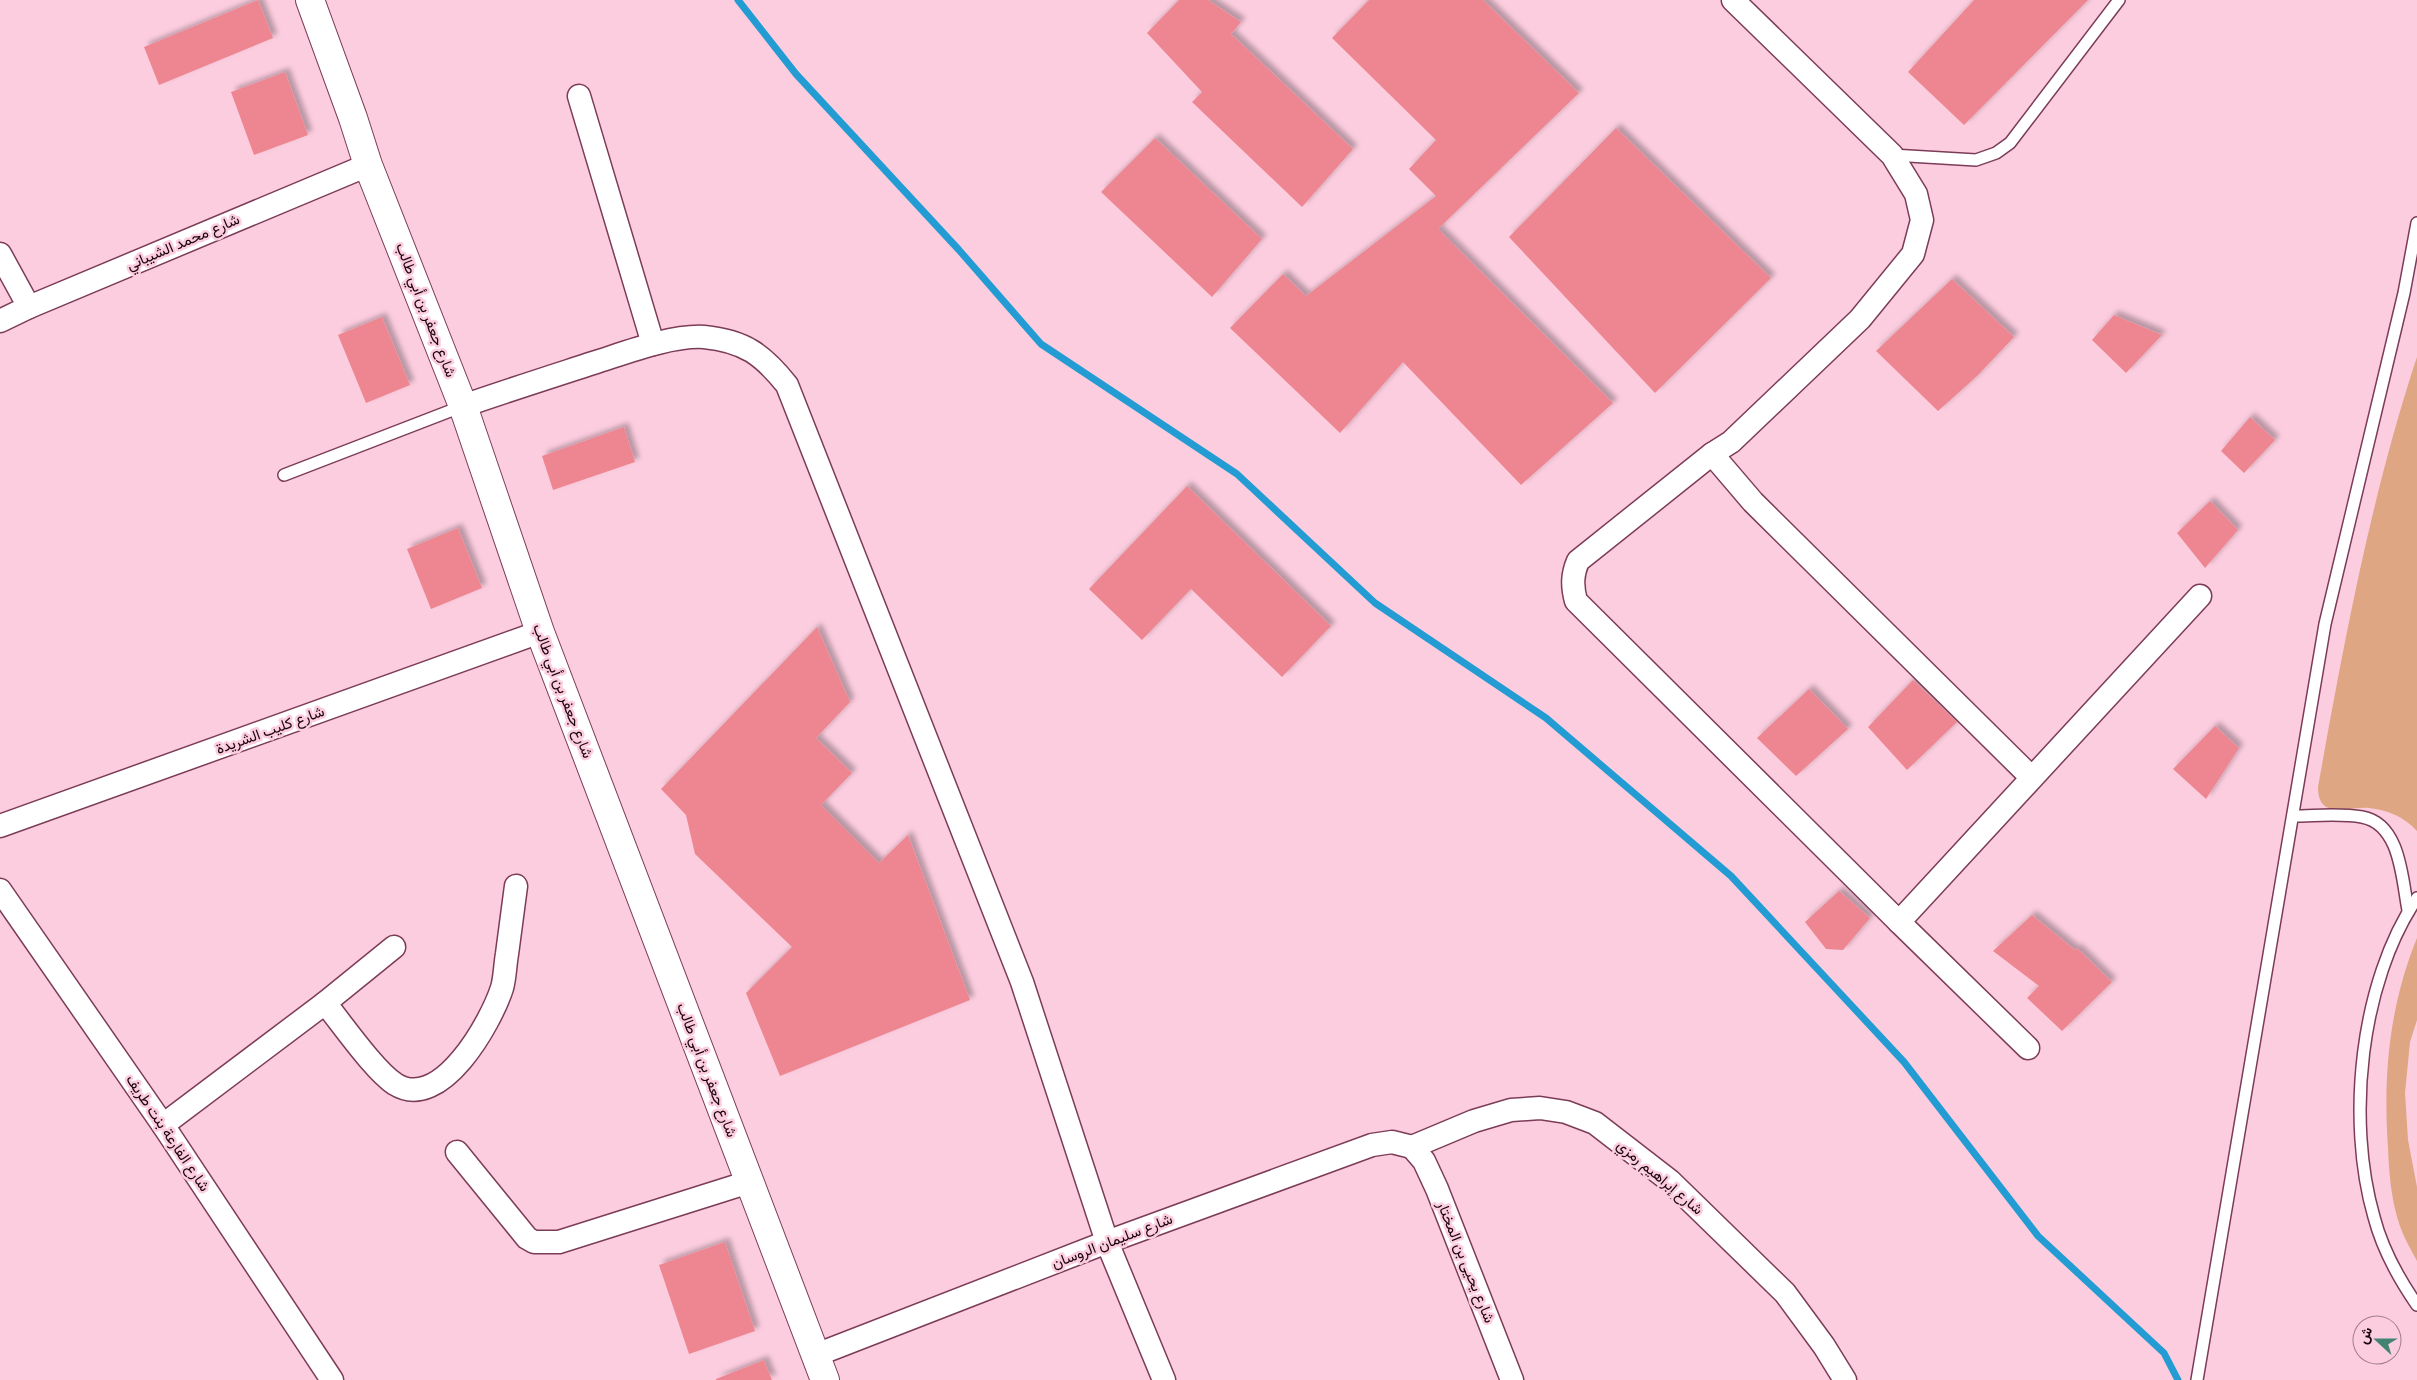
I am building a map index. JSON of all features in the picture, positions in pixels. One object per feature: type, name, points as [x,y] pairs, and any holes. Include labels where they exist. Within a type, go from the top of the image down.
[{"type":"street","name":"شارع جعفر بن أبي طالب","points":[[310,0],[368,165],[463,406],[540,632],[820,1368]]},
{"type":"street","points":[[1733,0],[1892,154],[1916,194],[1922,220],[1913,254],[1860,318],[1731,442],[1712,454],[1578,560],[1573,571],[1572,586],[1576,601],[2028,1048]]},
{"type":"street","points":[[579,96],[653,344]]},
{"type":"street","name":"شارع محمد الشيباني","points":[[0,321],[28,307],[368,165]]},
{"type":"street","points":[[0,254],[28,307]]},
{"type":"street","points":[[463,406],[653,344],[703,337],[727,341],[749,349],[768,361],[787,385],[1022,982],[1107,1242],[1164,1380]]},
{"type":"street","points":[[1712,454],[1753,502],[2031,777]]},
{"type":"street","points":[[1899,922],[1934,887],[2031,777],[2200,596]]},
{"type":"street","name":"شارع كليب الشريدة","points":[[0,826],[540,632]]},
{"type":"street","points":[[326,1003],[383,1074],[397,1085],[416,1090],[430,1087],[463,1060],[487,1022],[502,987],[516,886]]},
{"type":"street","name":"شارع الفارعة بنت طريف","points":[[0,890],[163,1124],[332,1380]]},
{"type":"street","points":[[163,1124],[326,1003],[394,947]]},
{"type":"street","name":"شارع إبراهيم رمزي","points":[[1412,1147],[1474,1121],[1511,1110],[1540,1108],[1566,1112],[1595,1123],[1670,1181],[1785,1293],[1824,1346],[1845,1380]]},
{"type":"street","name":"شارع سليمان الروسان","points":[[820,1368],[1107,1242],[1372,1145],[1392,1142],[1412,1147]]},
{"type":"street","name":"شارع يحيى بن المختار","points":[[1412,1147],[1424,1161],[1437,1189],[1512,1380]]},
{"type":"street","points":[[457,1152],[527,1238],[534,1242],[559,1242],[749,1182]]},
{"type":"lane","points":[[1892,154],[1976,160],[1996,153],[2010,143],[2118,0]]},
{"type":"lane","points":[[2197,1380],[2325,624],[2404,294],[2417,223]]},
{"type":"lane","points":[[284,474],[463,406]]},
{"type":"lane","points":[[2293,816],[2364,817],[2384,829],[2395,850],[2408,910]]},
{"type":"lane","points":[[2417,898],[2408,910],[2394,938],[2374,998],[2364,1054],[2361,1137],[2365,1178],[2374,1218],[2388,1255],[2417,1305]]},
{"type":"shaded area","points":[[2417,357],[2417,831],[2401,818],[2383,810],[2361,808],[2336,810],[2329,808],[2319,798],[2318,787],[2338,678],[2372,516]]},
{"type":"shaded area","points":[[2417,938],[2417,1020],[2410,1042],[2405,1093],[2408,1140],[2417,1187],[2417,1261],[2406,1241],[2394,1202],[2389,1166],[2386,1094],[2394,1016],[2400,990]]},
{"type":"building","points":[[258,0],[273,38],[159,85],[144,47]]},
{"type":"building","points":[[1179,0],[1208,0],[1241,22],[1231,34],[1353,149],[1302,207],[1192,102],[1202,92],[1147,33]]},
{"type":"building","points":[[1369,0],[1483,0],[1579,93],[1438,229],[1613,403],[1521,485],[1403,362],[1340,433],[1230,328],[1283,274],[1306,296],[1436,196],[1409,169],[1436,140],[1332,38]]},
{"type":"building","points":[[1974,0],[2088,0],[1964,125],[1908,72]]},
{"type":"building","points":[[285,72],[308,135],[254,155],[231,92]]},
{"type":"building","points":[[1616,128],[1771,278],[1655,393],[1509,237]]},
{"type":"building","points":[[1155,138],[1262,239],[1212,297],[1101,192]]},
{"type":"building","points":[[1952,279],[2014,337],[1977,376],[1938,411],[1876,351]]},
{"type":"building","points":[[2114,315],[2162,335],[2126,373],[2092,340]]},
{"type":"building","points":[[382,317],[410,385],[366,403],[338,335]]},
{"type":"building","points":[[2250,417],[2275,440],[2244,473],[2221,451]]},
{"type":"building","points":[[624,427],[635,462],[553,490],[542,456]]},
{"type":"building","points":[[1187,486],[1331,626],[1282,677],[1191,589],[1142,640],[1089,589]]},
{"type":"building","points":[[2210,501],[2238,530],[2205,568],[2177,533]]},
{"type":"building","points":[[458,528],[482,588],[431,609],[407,549]]},
{"type":"building","points":[[817,627],[850,702],[816,738],[852,773],[821,805],[879,863],[908,835],[970,1000],[780,1076],[746,993],[792,947],[695,854],[686,815],[661,789]]},
{"type":"building","points":[[1913,680],[1957,722],[1907,770],[1868,727]]},
{"type":"building","points":[[1809,689],[1848,729],[1796,776],[1757,738]]},
{"type":"building","points":[[2215,726],[2239,748],[2206,799],[2173,769]]},
{"type":"building","points":[[1839,891],[1870,918],[1843,950],[1826,949],[1805,922]]},
{"type":"building","points":[[2032,915],[2075,950],[2077,948],[2112,982],[2062,1031],[2027,998],[2039,986],[1993,951]]},
{"type":"building","points":[[725,1242],[755,1331],[689,1354],[659,1265]]},
{"type":"building","points":[[764,1360],[772,1380],[716,1380],[716,1379]]},
{"type":"waterway","points":[[738,0],[796,74],[959,250],[1041,344],[1237,474],[1375,603],[1546,718],[1731,876],[1904,1062],[2038,1236],[2164,1353],[2178,1380]]}]
